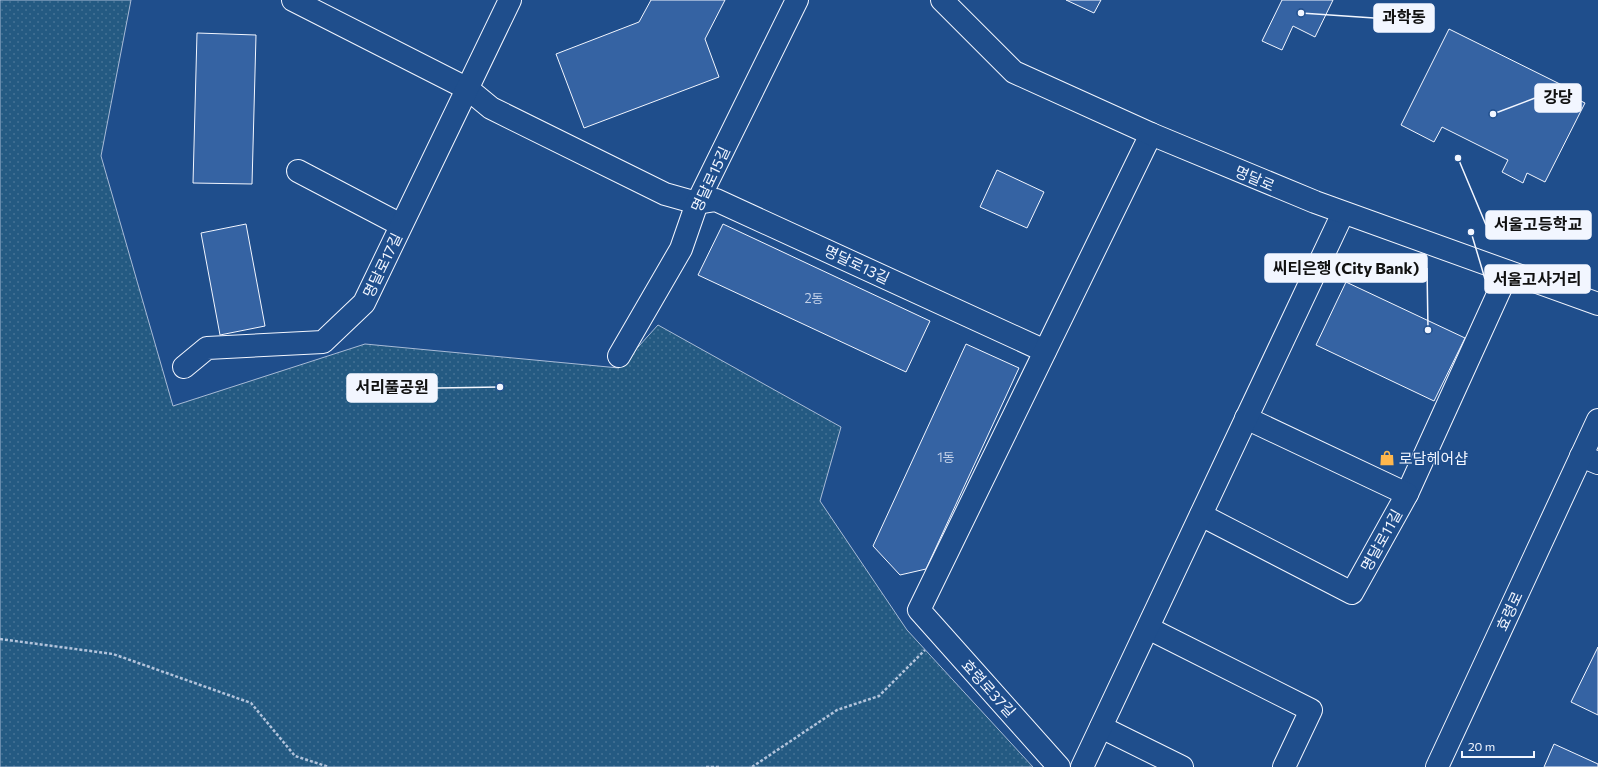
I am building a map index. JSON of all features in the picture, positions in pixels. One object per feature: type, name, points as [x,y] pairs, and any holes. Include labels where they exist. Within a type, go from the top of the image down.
[{"type":"street","points":[[293,0],[468,89]]},
{"type":"street","name":"명달로17길","points":[[184,367],[207,348],[323,342],[364,303],[510,0]]},
{"type":"street","name":"명달로15길","points":[[620,356],[681,249],[697,203],[797,0]]},
{"type":"street","name":"명달로","points":[[942,0],[1014,72],[1151,134],[1315,202],[1598,304]]},
{"type":"street","name":"명달로13길","points":[[468,89],[491,108],[665,194],[697,203],[716,200],[1045,351]]},
{"type":"street","points":[[1045,351],[1151,134]]},
{"type":"street","points":[[298,171],[402,225]]},
{"type":"street","points":[[1082,767],[1343,213]]},
{"type":"street","points":[[1407,494],[1508,272]]},
{"type":"street","name":"효령로37길","points":[[1045,351],[919,610],[1060,767]]},
{"type":"street","name":"명달로11길","points":[[1201,515],[1352,593],[1407,494],[1246,418]]},
{"type":"street","name":"효령로","points":[[1437,767],[1589,460],[1598,420]]},
{"type":"street","points":[[1148,628],[1311,710],[1284,767]]},
{"type":"street","points":[[1101,727],[1182,767]]},
{"type":"path","points":[[752,767],[837,710],[879,696],[940,633]]},
{"type":"path","points":[[0,639],[113,654],[251,703],[295,756],[329,767]]},
{"type":"path","points":[[706,767],[720,767]]},
{"type":"shaded area","points":[[0,0],[131,0],[101,156],[173,406],[365,344],[619,368],[658,325],[841,427],[820,501],[907,630],[1033,767],[0,767]]},
{"type":"building","points":[[651,0],[725,0],[705,39],[719,77],[584,128],[556,54],[639,22]]},
{"type":"building","points":[[1066,0],[1101,0],[1094,13]]},
{"type":"building","points":[[1282,0],[1333,0],[1315,37],[1293,26],[1282,50],[1262,41]]},
{"type":"building","points":[[1449,29],[1574,91],[1571,96],[1585,103],[1545,182],[1527,173],[1523,183],[1502,172],[1508,160],[1442,127],[1434,142],[1401,125]]},
{"type":"building","points":[[197,33],[256,35],[252,184],[193,183]]},
{"type":"building","points":[[997,170],[1044,192],[1027,228],[980,207]]},
{"type":"building","points":[[246,224],[265,326],[220,335],[201,233]]},
{"type":"building","points":[[723,224],[930,321],[906,372],[698,275]]},
{"type":"building","points":[[1346,282],[1465,338],[1434,401],[1316,345]]},
{"type":"building","points":[[966,344],[1019,368],[926,569],[900,575],[873,546]]},
{"type":"building","points":[[1598,647],[1598,715],[1571,702]]},
{"type":"building","points":[[1554,744],[1598,764],[1598,767],[1544,767]]},
{"type":"place","name":"과학동","points":[[1301,13]]},
{"type":"place","name":"강당","points":[[1493,114]]},
{"type":"place","name":"서울고등학교","points":[[1458,158]]},
{"type":"place","name":"서울고사거리","points":[[1471,232]]},
{"type":"place","name":"씨티은행 (City Bank)","points":[[1428,330]]},
{"type":"place","name":"서리풀공원","points":[[500,387]]},
{"type":"place","name":"로담헤어샵","points":[[1387,458]]}]
